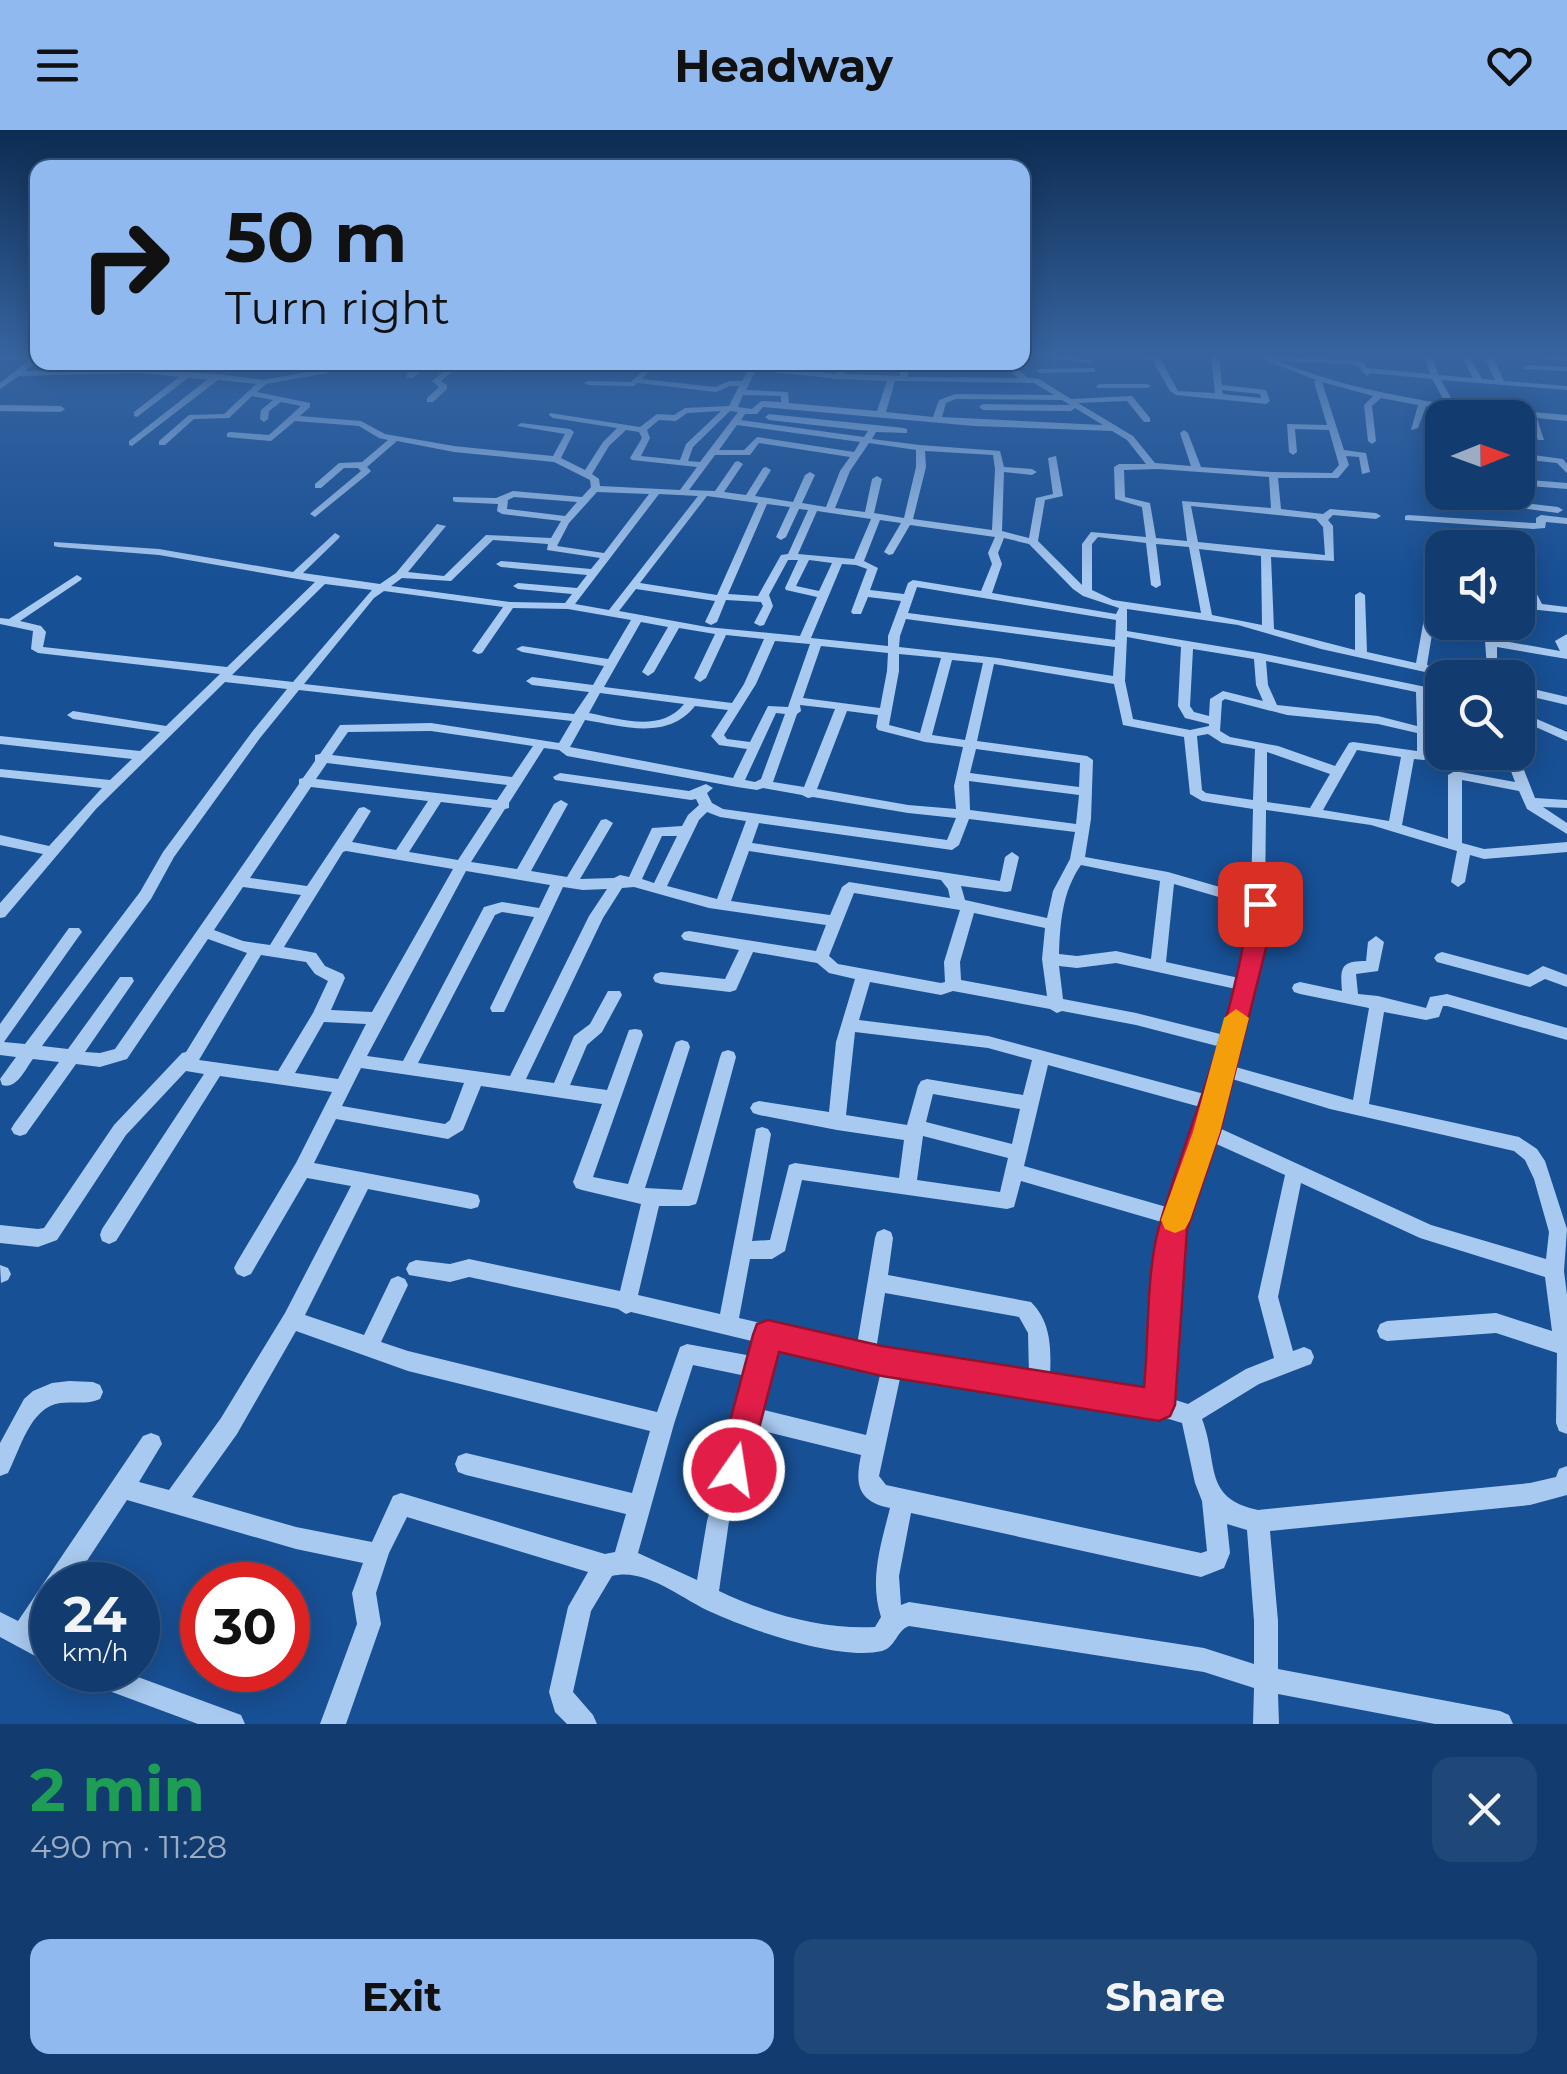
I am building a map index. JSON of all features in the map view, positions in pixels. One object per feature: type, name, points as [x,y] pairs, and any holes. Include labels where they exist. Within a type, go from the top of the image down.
[{"type":"street","points":[[132,443],[147,430]]},
{"type":"street","points":[[162,443],[176,430]]},
{"type":"street","points":[[230,435],[270,438],[279,430]]},
{"type":"street","points":[[375,430],[394,439],[556,459],[596,481],[596,489]]},
{"type":"street","points":[[556,459],[570,432],[557,430]]},
{"type":"street","points":[[586,476],[606,444],[620,430]]},
{"type":"street","points":[[646,430],[635,458],[702,465]]},
{"type":"street","points":[[686,430],[701,432]]},
{"type":"street","points":[[683,463],[686,449],[704,430]]},
{"type":"street","points":[[683,492],[725,430]]},
{"type":"street","points":[[812,430],[867,443],[997,452],[999,534],[992,553],[997,564],[985,596]]},
{"type":"street","points":[[829,510],[846,471],[873,430]]},
{"type":"street","points":[[895,430],[904,431]]},
{"type":"street","points":[[1117,430],[1138,445],[1149,465],[1156,468]]},
{"type":"street","points":[[1291,430],[1293,452]]},
{"type":"street","points":[[1156,585],[1147,505],[1118,496],[1118,469],[1196,467],[1336,476],[1344,465],[1334,430]]},
{"type":"street","points":[[1371,430],[1372,441]]},
{"type":"street","points":[[1538,430],[1542,438]]},
{"type":"street","points":[[1184,433],[1196,467]]},
{"type":"street","points":[[361,466],[394,439]]},
{"type":"street","points":[[712,452],[748,453],[754,441],[760,440],[858,456]]},
{"type":"street","points":[[889,552],[908,520],[921,466],[920,448]]},
{"type":"street","points":[[1342,453],[1363,455],[1365,472]]},
{"type":"street","points":[[1033,542],[1041,498],[1058,495],[1052,458]]},
{"type":"street","points":[[1535,459],[1566,465]]},
{"type":"street","points":[[718,494],[738,464]]},
{"type":"street","points":[[314,514],[366,471],[361,466],[342,465],[318,486]]},
{"type":"street","points":[[1000,469],[1032,472]]},
{"type":"street","points":[[749,498],[766,470]]},
{"type":"street","points":[[1237,472],[1241,506]]},
{"type":"street","points":[[1273,474],[1276,510]]},
{"type":"street","points":[[781,537],[810,475]]},
{"type":"street","points":[[858,562],[873,515],[877,479]]},
{"type":"street","points":[[1535,483],[1567,486]]},
{"type":"street","points":[[606,556],[551,550],[568,519],[596,489],[718,494],[1033,542],[1087,594],[1122,612]]},
{"type":"street","points":[[568,606],[656,492]]},
{"type":"street","points":[[1535,492],[1567,495]]},
{"type":"street","points":[[611,614],[704,493]]},
{"type":"street","points":[[456,499],[503,500],[513,494],[584,500]]},
{"type":"street","points":[[503,500],[502,511],[568,519]]},
{"type":"street","points":[[711,622],[740,559],[738,547],[764,500]]},
{"type":"street","points":[[1208,616],[1185,503],[1276,510],[1324,519]]},
{"type":"street","points":[[814,508],[790,588],[822,595]]},
{"type":"street","points":[[1535,508],[1567,512]]},
{"type":"street","points":[[1087,594],[1087,544],[1091,536],[1152,538],[1330,559],[1324,519],[1330,512],[1376,516]]},
{"type":"street","points":[[1408,518],[1533,526],[1541,526],[1542,518],[1567,521]]},
{"type":"street","points":[[8,1080],[139,904],[182,835],[296,687],[370,596],[400,575],[441,526]]},
{"type":"street","points":[[298,574],[336,536]]},
{"type":"street","points":[[400,575],[446,579],[490,537],[554,541]]},
{"type":"street","points":[[58,544],[158,552],[383,590],[510,605],[568,606],[676,626],[989,660],[1118,680]]},
{"type":"street","points":[[1266,553],[1268,629]]},
{"type":"street","points":[[632,585],[756,600],[764,597],[783,560],[798,556],[858,562],[873,568],[857,612]]},
{"type":"street","points":[[762,784],[797,706],[822,595],[838,560]]},
{"type":"street","points":[[501,564],[592,572]]},
{"type":"street","points":[[6,622],[77,578]]},
{"type":"street","points":[[0,913],[52,850],[114,785],[322,580]]},
{"type":"street","points":[[1057,1007],[1050,958],[1065,880],[1077,860],[1083,829],[1087,760],[971,746],[882,727],[901,615],[913,583],[1122,612],[1208,616],[1425,667]]},
{"type":"street","points":[[518,586],[578,591]]},
{"type":"street","points":[[864,593],[907,598]]},
{"type":"street","points":[[1360,594],[1361,654]]},
{"type":"street","points":[[760,622],[768,606],[764,597]]},
{"type":"street","points":[[1535,601],[1538,607]]},
{"type":"street","points":[[478,650],[510,605]]},
{"type":"street","points":[[1535,607],[1567,610]]},
{"type":"street","points":[[1122,612],[1118,680],[1127,722],[1190,734],[1214,726]]},
{"type":"street","points":[[901,615],[1187,644],[1419,688],[1423,692],[1420,730],[1424,756],[1356,745],[1316,810]]},
{"type":"street","points":[[563,746],[637,619]]},
{"type":"street","points":[[6,622],[36,628],[40,632],[37,649],[42,651],[296,687],[662,725],[682,717],[692,702]]},
{"type":"street","points":[[648,672],[676,626]]},
{"type":"street","points":[[700,678],[722,632]]},
{"type":"street","points":[[754,746],[718,738],[771,637]]},
{"type":"street","points":[[1491,660],[1491,642],[1567,655],[1562,640],[1567,637]]},
{"type":"street","points":[[1420,666],[1425,639]]},
{"type":"street","points":[[1187,644],[1184,706],[1194,717],[1214,726],[1226,740],[1261,746],[1338,772]]},
{"type":"street","points":[[522,649],[610,663]]},
{"type":"street","points":[[925,738],[947,656]]},
{"type":"street","points":[[1260,656],[1262,685],[1271,706]]},
{"type":"street","points":[[954,985],[952,962],[965,906],[947,878],[952,845],[964,814],[964,776],[989,660]]},
{"type":"street","points":[[532,681],[735,707]]},
{"type":"street","points":[[1535,694],[1567,701]]},
{"type":"street","points":[[1214,726],[1219,695],[1420,730]]},
{"type":"street","points":[[737,782],[772,709],[842,707],[882,712]]},
{"type":"street","points":[[808,794],[842,707]]},
{"type":"street","points":[[73,715],[170,730]]},
{"type":"street","points":[[1535,723],[1567,737]]},
{"type":"street","points":[[0,1048],[71,1058],[112,1059],[121,1054],[344,728],[430,727],[542,742],[563,746],[567,752],[808,794],[1083,829]]},
{"type":"street","points":[[1190,734],[1197,794],[1316,810],[1395,826],[1491,854],[1567,847]]},
{"type":"street","points":[[0,740],[145,756]]},
{"type":"street","points":[[244,1268],[302,1170],[377,1019],[463,863],[542,742]]},
{"type":"street","points":[[1159,1405],[1167,1269],[1176,1218],[1207,1132],[1245,984],[1260,904],[1261,746]]},
{"type":"street","points":[[1395,826],[1408,755]]},
{"type":"street","points":[[320,758],[517,782]]},
{"type":"street","points":[[1516,770],[1530,802],[1567,829]]},
{"type":"street","points":[[0,773],[114,785]]},
{"type":"street","points":[[1458,882],[1456,775],[1522,787]]},
{"type":"street","points":[[964,776],[1085,792]]},
{"type":"street","points":[[560,777],[704,800],[720,813],[952,845]]},
{"type":"street","points":[[659,887],[712,778]]},
{"type":"street","points":[[304,782],[504,805]]},
{"type":"street","points":[[401,853],[438,796]]},
{"type":"street","points":[[1530,802],[1567,804]]},
{"type":"street","points":[[522,874],[561,804]]},
{"type":"street","points":[[0,1234],[38,1238],[50,1234],[130,1116],[188,1058],[312,892],[364,810]]},
{"type":"street","points":[[722,904],[755,816]]},
{"type":"street","points":[[498,1008],[545,914],[606,823]]},
{"type":"street","points":[[516,1082],[596,916],[627,881],[657,831],[686,831]]},
{"type":"street","points":[[0,840],[52,850]]},
{"type":"street","points":[[744,846],[1006,887],[1012,856]]},
{"type":"street","points":[[342,847],[401,853],[565,882],[627,881],[722,904],[834,922]]},
{"type":"street","points":[[1077,860],[1168,877],[1260,904]]},
{"type":"street","points":[[1158,964],[1168,877]]},
{"type":"street","points":[[239,881],[312,892]]},
{"type":"street","points":[[821,958],[849,887],[1055,925]]},
{"type":"street","points":[[408,1070],[432,1014],[489,911],[502,907],[545,914]]},
{"type":"street","points":[[0,1038],[74,932]]},
{"type":"street","points":[[205,932],[265,950],[311,956],[320,970],[337,975],[320,1015],[282,1080]]},
{"type":"street","points":[[689,936],[821,958],[828,967],[941,989],[954,985],[1136,1019],[1230,1044]]},
{"type":"street","points":[[1350,996],[1348,972],[1352,966],[1374,967],[1376,942]]},
{"type":"street","points":[[661,978],[730,986],[748,946]]},
{"type":"street","points":[[1050,958],[1077,962],[1116,956],[1245,984]]},
{"type":"street","points":[[1442,958],[1530,980],[1543,972],[1567,980]]},
{"type":"street","points":[[838,1123],[848,1025],[864,974]]},
{"type":"street","points":[[20,1128],[126,982]]},
{"type":"street","points":[[1300,988],[1430,1014],[1436,1001],[1447,1000],[1567,1034]]},
{"type":"street","points":[[560,1089],[580,1041],[596,1028],[614,996]]},
{"type":"street","points":[[1360,1108],[1378,1002]]},
{"type":"street","points":[[320,1015],[377,1019]]},
{"type":"street","points":[[848,1025],[988,1042],[1214,1102]]},
{"type":"street","points":[[635,1035],[582,1184],[643,1196],[690,1198],[728,1056]]},
{"type":"street","points":[[626,1305],[643,1196],[682,1046]]},
{"type":"street","points":[[743,1250],[772,1250],[778,1245],[795,1170],[1007,1202],[1040,1057]]},
{"type":"street","points":[[188,1058],[192,1068],[344,1087]]},
{"type":"street","points":[[358,1062],[612,1098]]},
{"type":"street","points":[[1221,1069],[1360,1108],[1518,1145],[1537,1160],[1558,1200],[1562,1238],[1554,1271],[1566,1345],[1567,1423]]},
{"type":"street","points":[[108,1234],[214,1072]]},
{"type":"street","points":[[330,1111],[448,1132],[457,1125],[476,1078]]},
{"type":"street","points":[[907,1186],[927,1086],[1029,1103]]},
{"type":"street","points":[[759,1108],[838,1123],[915,1131],[1176,1218]]},
{"type":"street","points":[[1207,1132],[1463,1246],[1554,1271]]},
{"type":"street","points":[[728,1326],[762,1134]]},
{"type":"street","points":[[302,1170],[470,1201]]},
{"type":"street","points":[[416,1269],[450,1273],[469,1268],[510,1274],[626,1305],[892,1363],[1159,1405],[1190,1415],[1294,1359],[1268,1297],[1294,1173]]},
{"type":"street","points":[[176,1500],[228,1426],[292,1320],[362,1183]]},
{"type":"street","points":[[866,1357],[884,1238]]},
{"type":"street","points":[[877,1282],[1024,1309],[1034,1316],[1038,1328],[1039,1385]]},
{"type":"street","points":[[368,1348],[398,1285]]},
{"type":"street","points":[[292,1320],[368,1348],[458,1374],[663,1424]]},
{"type":"street","points":[[1387,1331],[1496,1323],[1566,1345]]},
{"type":"street","points":[[706,1598],[718,1521],[768,1335]]},
{"type":"street","points":[[584,1724],[564,1703],[563,1678],[580,1608],[614,1564],[688,1354],[757,1366]]},
{"type":"street","points":[[892,1363],[871,1448],[866,1479],[870,1489],[903,1501],[1201,1566],[1216,1560],[1218,1553],[1212,1497],[1190,1415]]},
{"type":"street","points":[[0,1465],[39,1396],[52,1391],[93,1392]]},
{"type":"street","points":[[747,1416],[871,1448]]},
{"type":"street","points":[[72,1562],[151,1444]]},
{"type":"street","points":[[466,1464],[637,1505]]},
{"type":"street","points":[[1212,1497],[1232,1518],[1258,1521],[1530,1494],[1566,1486]]},
{"type":"street","points":[[122,1488],[176,1500],[296,1538],[378,1555],[364,1593],[370,1624],[333,1724]]},
{"type":"street","points":[[894,1620],[889,1608],[888,1575],[903,1501]]},
{"type":"street","points":[[382,1544],[401,1504],[614,1564],[664,1572],[706,1598],[759,1618],[854,1639],[881,1639],[894,1620],[909,1614],[1204,1660],[1264,1679],[1500,1724]]},
{"type":"street","points":[[1258,1521],[1266,1621],[1266,1724]]},
{"type":"street","points":[[0,1624],[30,1640]]},
{"type":"street","points":[[23,1636],[30,1625]]},
{"type":"street","points":[[145,1692],[232,1724]]},
{"type":"slow traffic","points":[[1175,1220],[1207,1132],[1236,1018]]},
{"type":"route","points":[[734,1470],[756,1387],[757,1366],[768,1335],[882,1361],[1159,1405],[1172,1230],[1207,1132],[1257,940],[1260,904]]}]
